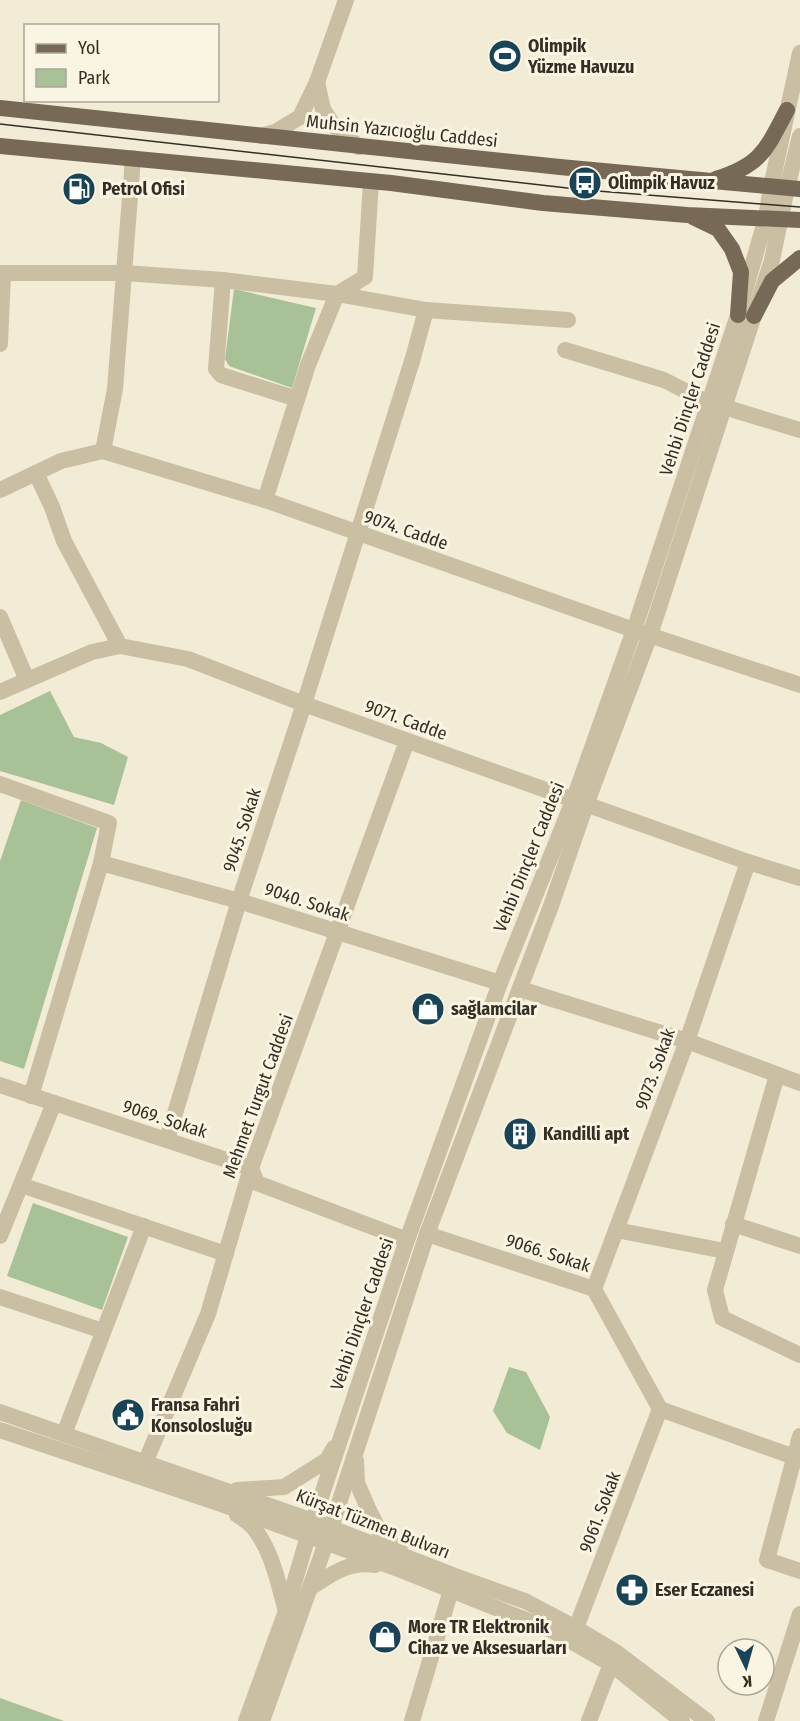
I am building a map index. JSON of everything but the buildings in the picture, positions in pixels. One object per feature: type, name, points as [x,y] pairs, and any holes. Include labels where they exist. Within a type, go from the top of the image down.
[{"type":"main road","name":"Muhsin Yazıcıoğlu Caddesi","points":[[0,108],[360,147],[786,188]]},
{"type":"main road","points":[[709,181],[736,173],[756,160],[770,143],[788,110]]},
{"type":"main road","points":[[0,146],[371,182],[543,203],[800,220]]},
{"type":"main road","points":[[687,214],[718,229],[732,249],[741,272],[746,315]]},
{"type":"main road","points":[[746,315],[772,281],[800,258]]},
{"type":"street","points":[[261,136],[275,132],[300,117],[317,82],[346,0]]},
{"type":"street","points":[[786,188],[788,110],[800,53]]},
{"type":"street","points":[[317,82],[323,109],[334,126],[360,147]]},
{"type":"street","points":[[786,188],[800,136]]},
{"type":"street","points":[[0,490],[61,461],[103,451],[115,389],[133,158]]},
{"type":"street","points":[[265,500],[308,365],[337,294],[365,277],[371,182]]},
{"type":"street","name":"Vehbi Dinçler Caddesi","points":[[246,1721],[286,1611],[310,1528],[407,1240],[500,983],[580,803],[642,633],[746,315],[774,218],[786,188]]},
{"type":"street","points":[[0,344],[1,274],[124,273],[223,280],[337,294],[426,310],[568,320]]},
{"type":"street","points":[[223,280],[216,369],[221,375],[297,399]]},
{"type":"street","name":"9045. Sokak","points":[[167,1140],[239,901],[304,704],[426,310]]},
{"type":"street","points":[[565,350],[664,380],[717,405],[800,430]]},
{"type":"street","name":"9074. Cadde","points":[[103,451],[265,500],[642,633],[800,685]]},
{"type":"street","points":[[36,473],[52,507],[64,541],[120,646]]},
{"type":"street","points":[[0,617],[27,680]]},
{"type":"street","name":"9071. Cadde","points":[[0,692],[92,652],[120,646],[188,659],[304,704],[580,803],[800,878]]},
{"type":"street","name":"Mehmet Turgut Caddesi","points":[[146,1463],[208,1314],[251,1168],[407,741]]},
{"type":"street","points":[[0,783],[109,823],[101,863],[31,1096]]},
{"type":"street","points":[[262,1721],[328,1535],[427,1234],[520,989],[580,803]]},
{"type":"street","name":"9073. Sokak","points":[[594,1289],[687,1041],[748,862]]},
{"type":"street","name":"9040. Sokak","points":[[101,863],[239,901],[500,983]]},
{"type":"street","points":[[520,989],[687,1041],[800,1083]]},
{"type":"street","points":[[777,1075],[714,1290],[722,1318],[800,1355]]},
{"type":"street","name":"9069. Sokak","points":[[0,1085],[251,1168]]},
{"type":"street","points":[[0,1236],[54,1103]]},
{"type":"street","points":[[251,1168],[257,1184],[407,1240]]},
{"type":"street","points":[[21,1185],[226,1254]]},
{"type":"street","points":[[732,1224],[800,1246]]},
{"type":"street","points":[[64,1434],[144,1226]]},
{"type":"street","points":[[616,1230],[725,1251]]},
{"type":"street","name":"9066. Sokak","points":[[427,1234],[594,1289],[660,1410]]},
{"type":"street","points":[[0,1297],[104,1331]]},
{"type":"street","points":[[660,1410],[797,1458]]},
{"type":"street","name":"9061. Sokak","points":[[576,1628],[660,1410]]},
{"type":"street","name":"Kürşat Tüzmen Bulvarı","points":[[0,1412],[146,1463],[223,1498]]},
{"type":"street","points":[[223,1498],[284,1487],[327,1460],[344,1428]]},
{"type":"street","name":"Kürşat Tüzmen Bulvarı","points":[[0,1430],[223,1498],[405,1564],[525,1601],[616,1652],[707,1721]]},
{"type":"street","points":[[800,1436],[797,1458],[767,1560],[800,1571]]},
{"type":"street","points":[[356,1450],[357,1483],[382,1536],[405,1564]]},
{"type":"street","points":[[223,1498],[250,1524],[262,1541],[286,1611]]},
{"type":"street","points":[[310,1588],[336,1570],[361,1563],[405,1564]]},
{"type":"street","name":"Kürşat Tüzmen Bulvarı","points":[[405,1564],[451,1590],[553,1631],[611,1664],[682,1721]]},
{"type":"street","points":[[412,1721],[451,1590]]},
{"type":"street","points":[[766,1721],[800,1614]]},
{"type":"street","points":[[589,1721],[611,1664]]},
{"type":"green space","points":[[234,289],[316,308],[292,388],[229,366],[225,359]]},
{"type":"green space","points":[[50,691],[74,737],[101,743],[128,757],[114,805],[0,771],[0,715]]},
{"type":"green space","points":[[21,800],[97,828],[24,1069],[0,1061],[0,861]]},
{"type":"green space","points":[[33,1203],[128,1237],[102,1310],[7,1276]]},
{"type":"green space","points":[[509,1367],[526,1372],[550,1417],[540,1450],[507,1433],[493,1411]]},
{"type":"green space","points":[[0,1698],[64,1721],[0,1721]]},
{"type":"tram line","points":[[0,124],[585,190],[800,207]]},
{"type":"place","name":"Olimpik Yüzme Havuzu","points":[[505,56]]},
{"type":"place","name":"Olimpik Havuz","points":[[585,183]]},
{"type":"place","name":"Petrol Ofisi","points":[[79,189]]},
{"type":"place","name":"sağlamcilar","points":[[428,1009]]},
{"type":"place","name":"Kandilli apt","points":[[520,1134]]},
{"type":"place","name":"Fransa Fahri Konsolosluğu","points":[[128,1415]]},
{"type":"place","name":"Eser Eczanesi","points":[[632,1590]]},
{"type":"place","name":"More TR Elektronik Cihaz ve Aksesuarları","points":[[385,1637]]}]
